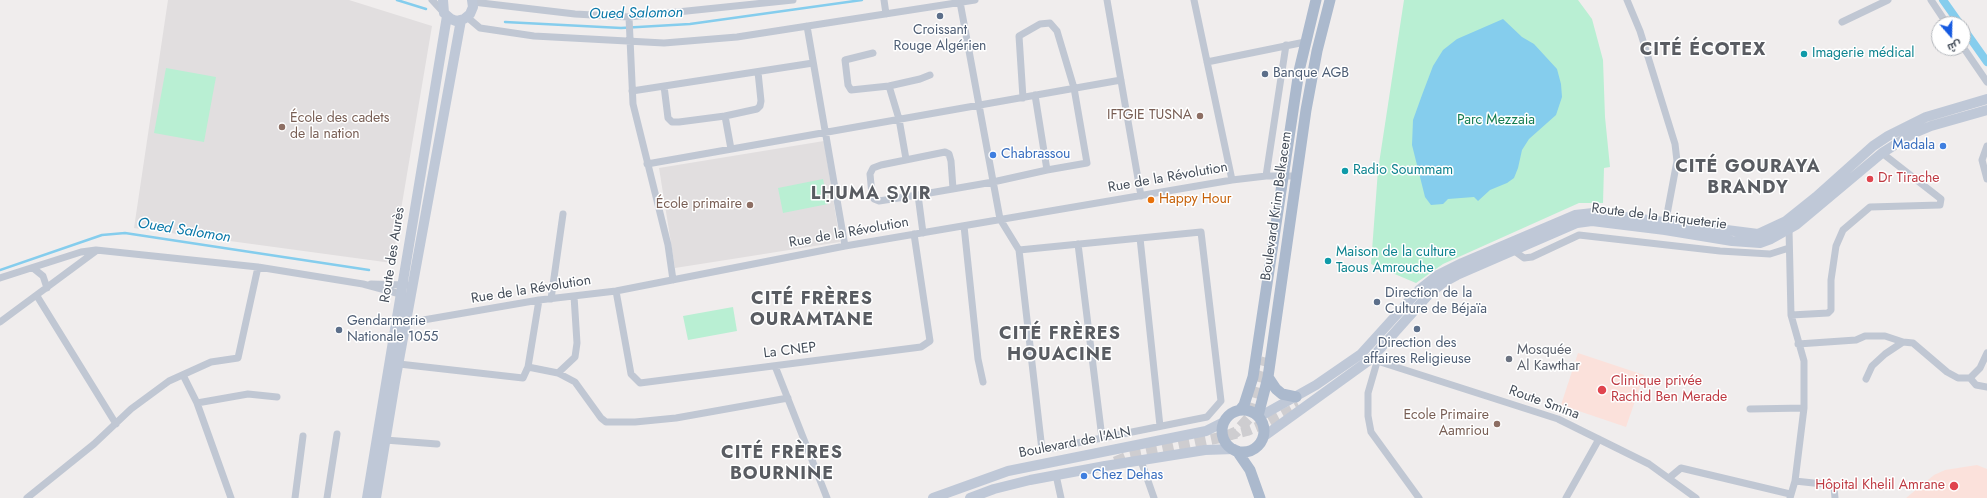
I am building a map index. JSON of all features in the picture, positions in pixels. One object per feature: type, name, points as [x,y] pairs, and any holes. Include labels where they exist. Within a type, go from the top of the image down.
[{"type":"main road","name":"Boulevard Krim Belkacem","points":[[1240,410],[1244,405],[1253,377],[1283,175],[1305,42],[1316,0]]},
{"type":"main road","name":"Boulevard Krim Belkacem","points":[[1258,417],[1268,376],[1317,51],[1330,0]]},
{"type":"main road","points":[[1268,376],[1276,390],[1282,394],[1296,397]]},
{"type":"main road","points":[[1250,470],[1250,462],[1255,448],[1263,437],[1263,426],[1258,417],[1252,412],[1240,410],[1230,414],[1224,422],[1223,438],[1235,450],[1250,470],[1260,498]]},
{"type":"main road","points":[[1235,450],[1246,451],[1255,448]]},
{"type":"street","points":[[432,0],[445,14],[456,20],[464,19],[480,28],[549,37],[630,42],[664,42],[737,37],[886,11],[974,0]]},
{"type":"street","name":"Route des Aurès","points":[[376,498],[406,322],[406,290],[445,14],[443,0]]},
{"type":"street","points":[[472,1],[575,14],[629,17],[793,0]]},
{"type":"street","points":[[884,0],[886,11]]},
{"type":"street","points":[[1106,0],[1141,196]]},
{"type":"street","points":[[1194,0],[1232,180]]},
{"type":"street","points":[[1627,0],[1640,31],[1675,144],[1677,161],[1665,225]]},
{"type":"street","points":[[1842,22],[1888,0]]},
{"type":"street","points":[[1931,0],[1942,16]]},
{"type":"street","name":"Route des Aurès","points":[[367,498],[406,290],[464,19],[472,10],[472,1]]},
{"type":"street","points":[[960,2],[1000,220],[1019,250],[1044,464]]},
{"type":"street","points":[[629,17],[633,104],[668,245],[673,280]]},
{"type":"street","points":[[953,189],[949,154],[940,153],[906,159],[873,168],[870,174],[872,195],[874,199],[879,201],[918,195],[953,189],[993,182],[1087,163],[1074,88],[1057,31],[1050,24],[1040,24],[1019,36],[1023,98]]},
{"type":"street","points":[[807,26],[845,246]]},
{"type":"street","points":[[1207,62],[1305,42]]},
{"type":"street","points":[[1266,176],[1286,45]]},
{"type":"street","points":[[873,53],[845,60],[848,85],[851,90],[890,86],[920,79],[930,74]]},
{"type":"street","points":[[1969,56],[1987,82]]},
{"type":"street","points":[[632,91],[813,63]]},
{"type":"street","points":[[664,86],[668,118],[672,122],[725,116],[757,109],[760,106],[761,101],[758,72]]},
{"type":"street","points":[[647,164],[1121,80]]},
{"type":"street","points":[[890,86],[899,120],[906,159]]},
{"type":"street","points":[[1035,95],[1047,170]]},
{"type":"street","name":"Route de la Briqueterie","points":[[1258,417],[1296,397],[1361,354],[1419,290],[1438,275],[1462,263],[1576,219],[1665,225],[1758,234],[1786,221],[1816,197],[1873,146],[1888,136],[1926,117],[1987,99]]},
{"type":"street","name":"Route de la Briqueterie","points":[[1665,225],[1732,241],[1760,243],[1789,229],[1821,205],[1882,153],[1912,134],[1931,126],[1987,110]]},
{"type":"street","points":[[725,116],[732,149]]},
{"type":"street","points":[[1987,146],[1982,160],[1987,179]]},
{"type":"street","points":[[1791,315],[1828,313],[1831,310],[1831,280],[1836,246],[1843,230],[1870,207],[1940,205],[1941,199],[1882,153]]},
{"type":"street","name":"Rue de la Révolution","points":[[406,322],[538,300],[616,291],[845,246],[1232,180],[1266,176],[1297,176]]},
{"type":"street","points":[[918,195],[923,232]]},
{"type":"street","points":[[551,299],[562,214]]},
{"type":"street","points":[[1576,219],[1580,235]]},
{"type":"street","name":"Route de la Briqueterie","points":[[1263,437],[1374,360],[1421,302],[1444,282],[1514,250],[1576,219]]},
{"type":"street","points":[[964,226],[978,359],[983,382]]},
{"type":"street","points":[[1669,478],[1681,468],[1790,496],[1794,482],[1804,408],[1804,360],[1798,344],[1791,315],[1789,229]]},
{"type":"street","points":[[1019,250],[1201,232],[1221,401],[1207,417],[1042,450]]},
{"type":"street","name":"La CNEP","points":[[616,291],[631,374],[640,383],[921,347],[930,341],[914,234]]},
{"type":"street","points":[[1514,250],[1524,258],[1532,257],[1580,235],[1720,251],[1770,254],[1789,248]]},
{"type":"street","points":[[1140,238],[1160,426]]},
{"type":"street","points":[[1078,244],[1102,438]]},
{"type":"street","points":[[0,278],[81,252],[96,250],[258,267],[359,284],[406,290]]},
{"type":"street","points":[[0,322],[37,296],[96,250]]},
{"type":"street","points":[[27,498],[94,444],[131,409],[169,381],[211,362],[238,358],[258,267]]},
{"type":"street","points":[[33,268],[43,276],[47,288]]},
{"type":"street","points":[[359,284],[406,290]]},
{"type":"street","points":[[37,296],[116,424]]},
{"type":"street","points":[[558,373],[575,357],[576,343],[574,296]]},
{"type":"street","points":[[399,364],[523,378],[528,367],[538,300]]},
{"type":"street","points":[[1798,344],[1885,336],[1903,342],[1913,343],[1947,372],[1958,378],[1970,378],[1980,368],[1987,353]]},
{"type":"street","points":[[1866,379],[1872,366],[1885,354],[1903,342]]},
{"type":"street","points":[[1374,360],[1368,393],[1368,416],[1371,432],[1419,498]]},
{"type":"street","name":"Route Smina","points":[[1374,360],[1558,419],[1649,464],[1696,498]]},
{"type":"street","points":[[775,366],[827,498]]},
{"type":"street","points":[[528,367],[558,373],[574,382],[601,418],[606,422],[635,422],[676,418],[788,398]]},
{"type":"street","points":[[183,375],[197,402],[231,498]]},
{"type":"street","points":[[1970,378],[1976,385],[1987,387]]},
{"type":"street","points":[[197,402],[248,394],[277,397]]},
{"type":"street","points":[[1750,409],[1804,408]]},
{"type":"street","name":"Boulevard de l'ALN","points":[[933,498],[1008,471],[1206,431],[1224,422]]},
{"type":"street","points":[[327,498],[336,434]]},
{"type":"street","points":[[295,498],[303,436]]},
{"type":"street","points":[[1566,498],[1599,439]]},
{"type":"street","points":[[385,440],[437,444]]},
{"type":"street","name":"Boulevard de l'ALN","points":[[970,498],[994,489],[1056,475],[1205,450],[1235,450]]},
{"type":"street","points":[[1141,461],[1154,498]]},
{"type":"street","points":[[1056,475],[1061,498]]},
{"type":"street","points":[[1794,482],[1832,485],[1834,487],[1834,498]]},
{"type":"shaded area","name":"École des cadets de la nation","points":[[168,0],[349,0],[432,26],[392,263],[134,228]]},
{"type":"shaded area","name":"École primaire","points":[[824,141],[840,242],[675,268],[659,168]]},
{"type":"shaded area","name":"Clinique privée Rachid Ben Merade","points":[[1578,353],[1644,375],[1626,427],[1561,405]]},
{"type":"shaded area","name":"Hôpital Khelil Amrane","points":[[1977,465],[1987,469],[1987,498],[1906,498],[1934,475],[1945,470]]},
{"type":"green space","name":"Parc Mezzaia","points":[[1404,0],[1578,0],[1592,19],[1603,60],[1605,117],[1610,167],[1604,168],[1603,203],[1579,203],[1443,264],[1416,283],[1371,264],[1378,170]]},
{"type":"green space","points":[[166,68],[216,77],[204,142],[154,133]]},
{"type":"green space","points":[[823,179],[828,204],[783,213],[778,188]]},
{"type":"green space","points":[[733,307],[737,331],[688,340],[683,316]]},
{"type":"water","points":[[1503,19],[1522,37],[1534,44],[1557,69],[1561,84],[1562,97],[1556,115],[1529,139],[1522,150],[1514,178],[1507,183],[1490,190],[1478,201],[1474,197],[1448,199],[1443,204],[1431,205],[1425,197],[1412,145],[1413,120],[1433,66],[1443,50],[1457,39]]},
{"type":"waterway","name":"Oued Salomon","points":[[397,0],[426,9]]},
{"type":"waterway","name":"Oued Salomon","points":[[505,22],[621,28],[690,24],[862,0]]},
{"type":"waterway","points":[[1943,0],[1954,16]]},
{"type":"waterway","points":[[1971,39],[1987,62]]},
{"type":"waterway","name":"Oued Salomon","points":[[0,270],[102,235],[125,233],[369,270]]},
{"type":"tunnel","points":[[1115,462],[1130,456],[1227,436],[1236,432],[1249,418],[1267,358]]},
{"type":"tunnel","points":[[1227,436],[1247,431],[1269,422],[1299,406]]},
{"type":"place","name":"Croissant Rouge Algérien","points":[[940,16]]},
{"type":"place","name":"Imagerie médical","points":[[1804,54]]},
{"type":"place","name":"Banque AGB","points":[[1265,74]]},
{"type":"place","name":"IFTGIE TUSNA","points":[[1200,116]]},
{"type":"place","name":"École des cadets de la nation","points":[[282,127]]},
{"type":"place","name":"Madala","points":[[1943,146]]},
{"type":"place","name":"Chabrassou","points":[[993,155]]},
{"type":"place","name":"Radio Soummam","points":[[1345,171]]},
{"type":"place","name":"Dr Tirache","points":[[1870,179]]},
{"type":"place","name":"Happy Hour","points":[[1151,200]]},
{"type":"place","name":"École primaire","points":[[750,205]]},
{"type":"place","name":"Maison de la culture Taous Amrouche","points":[[1328,261]]},
{"type":"place","name":"Direction de la Culture de Béjaïa","points":[[1377,302]]},
{"type":"place","name":"Direction des affaires Religieuse","points":[[1417,329]]},
{"type":"place","name":"Gendarmerie Nationale 1055","points":[[339,330]]},
{"type":"place","name":"Mosquée Al Kawthar","points":[[1509,359]]},
{"type":"place","name":"Clinique privée Rachid Ben Merade","points":[[1602,390]]},
{"type":"place","name":"Ecole Primaire Aamriou","points":[[1497,424]]},
{"type":"place","name":"Chez Dehas","points":[[1084,476]]},
{"type":"place","name":"Hôpital Khelil Amrane","points":[[1954,486]]},
{"type":"district","name":"CITÉ ÉCOTEX","points":[[1703,51]]},
{"type":"district","name":"CITÉ GOURAYA BRANDY","points":[[1748,178]]},
{"type":"district","name":"LḤUMA ṢƔIR","points":[[871,195]]},
{"type":"district","name":"CITÉ FRÈRES OURAMTANE","points":[[812,310]]},
{"type":"district","name":"CITÉ FRÈRES HOUACINE","points":[[1060,345]]},
{"type":"district","name":"CITÉ FRÈRES BOURNINE","points":[[782,464]]}]
